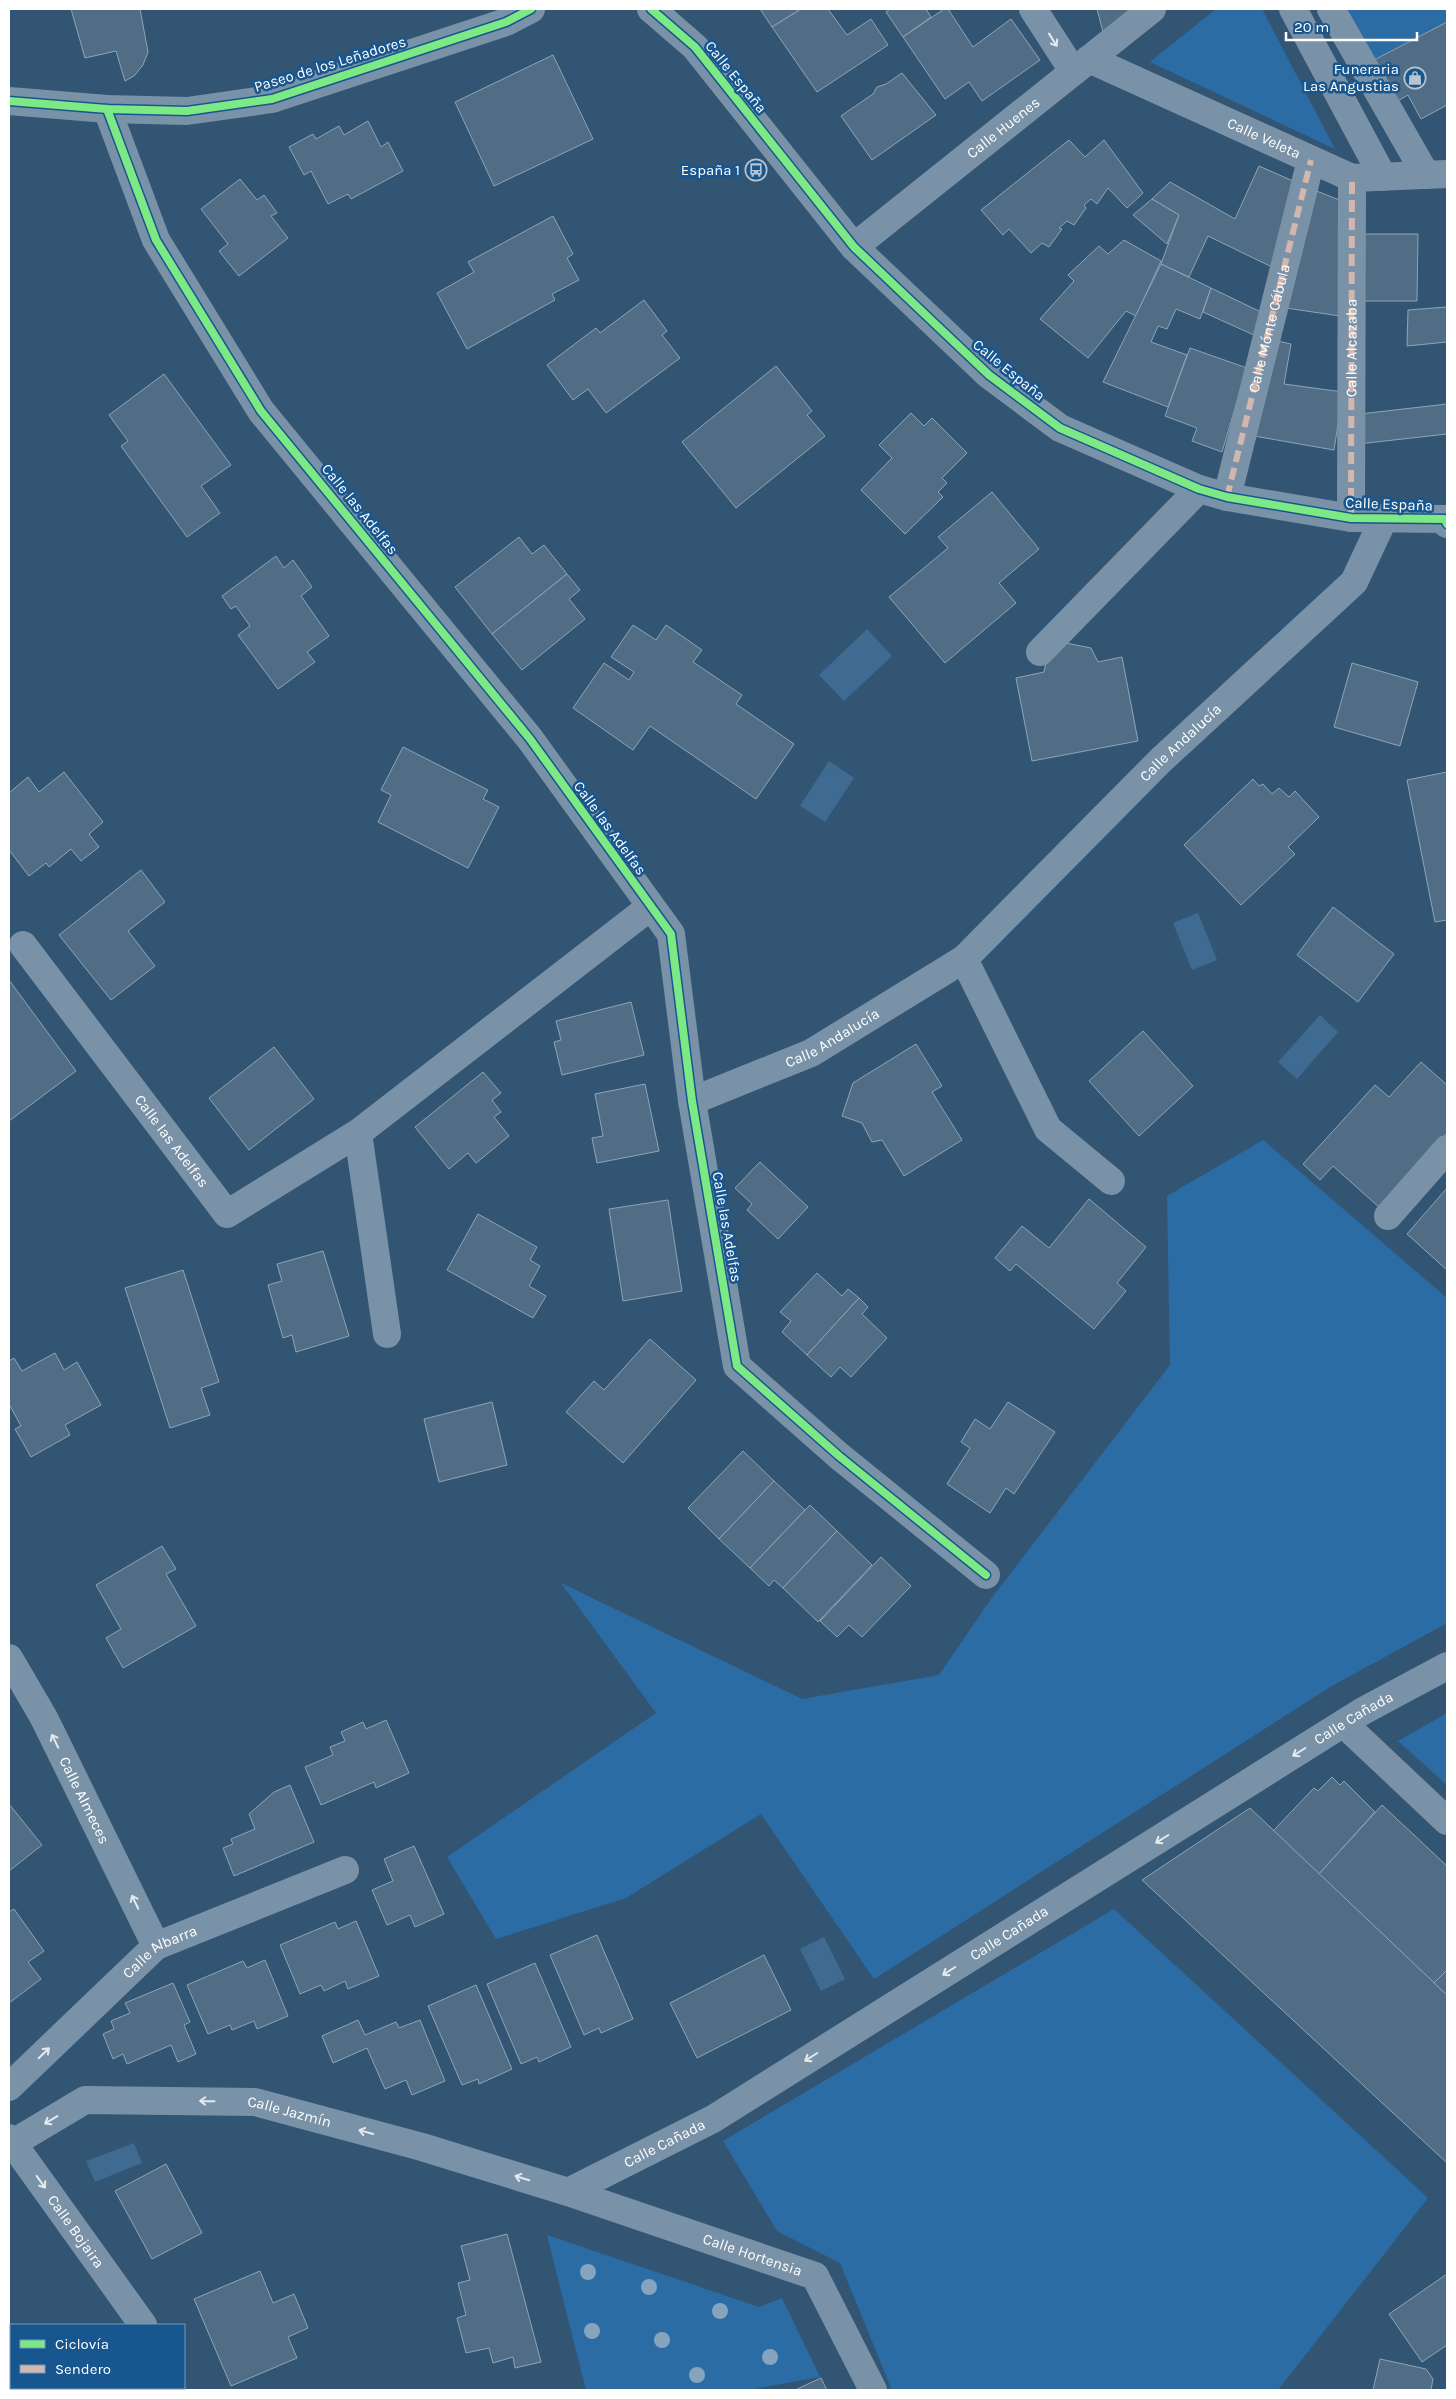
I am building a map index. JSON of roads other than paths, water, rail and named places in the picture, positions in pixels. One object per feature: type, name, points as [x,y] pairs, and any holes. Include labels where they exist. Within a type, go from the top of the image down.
[{"type":"street","name":"Paseo de los Leñadores","points":[[9,100],[108,109],[187,111],[272,99],[506,22],[531,9]]},
{"type":"street","name":"Calle España","points":[[651,9],[695,46],[854,247],[988,376],[1060,428],[1199,488],[1227,498],[1351,518],[1446,520]]},
{"type":"street","points":[[1033,9],[1081,65]]},
{"type":"street","name":"Calle Huenes","points":[[854,247],[1152,9]]},
{"type":"street","points":[[1293,9],[1383,177]]},
{"type":"street","points":[[1331,9],[1437,175]]},
{"type":"street","name":"Calle Veleta","points":[[1081,65],[1352,178],[1437,175]]},
{"type":"street","name":"Calle las Adelfas","points":[[108,109],[156,240],[261,411],[530,738],[671,934],[692,1101],[737,1366],[839,1456],[986,1575]]},
{"type":"street","name":"Calle Mónte Cábula","points":[[1227,498],[1311,160]]},
{"type":"street","name":"Calle Alcazaba","points":[[1351,518],[1352,178]]},
{"type":"street","points":[[1040,652],[1199,488]]},
{"type":"street","name":"Calle Andalucía","points":[[692,1101],[811,1054],[964,959],[1161,760],[1354,582],[1384,518]]},
{"type":"street","name":"Calle las Adelfas","points":[[23,945],[227,1214],[358,1132],[650,906]]},
{"type":"street","points":[[964,959],[1048,1129],[1111,1181]]},
{"type":"street","points":[[358,1132],[387,1334]]},
{"type":"street","points":[[1388,1216],[1447,1148]]},
{"type":"street","name":"Calle Almeces","points":[[9,1658],[44,1718],[156,1946]]},
{"type":"street","name":"Calle Cañada","points":[[568,2192],[713,2119],[1344,1724],[1383,1700],[1447,1666]]},
{"type":"street","points":[[1344,1724],[1447,1821]]},
{"type":"street","name":"Calle Albarra","points":[[9,2087],[156,1946],[345,1870]]},
{"type":"street","name":"Calle Jazmín","points":[[10,2143],[85,2100],[255,2102],[422,2147],[568,2192]]},
{"type":"street","name":"Calle Bojaira","points":[[10,2143],[142,2324]]},
{"type":"street","name":"Calle Hortensia","points":[[568,2192],[815,2276],[873,2390]]},
{"type":"place","name":"Funeraria Las Angustias","points":[[1415,78]]},
{"type":"place","name":"España 1","points":[[756,170]]}]
